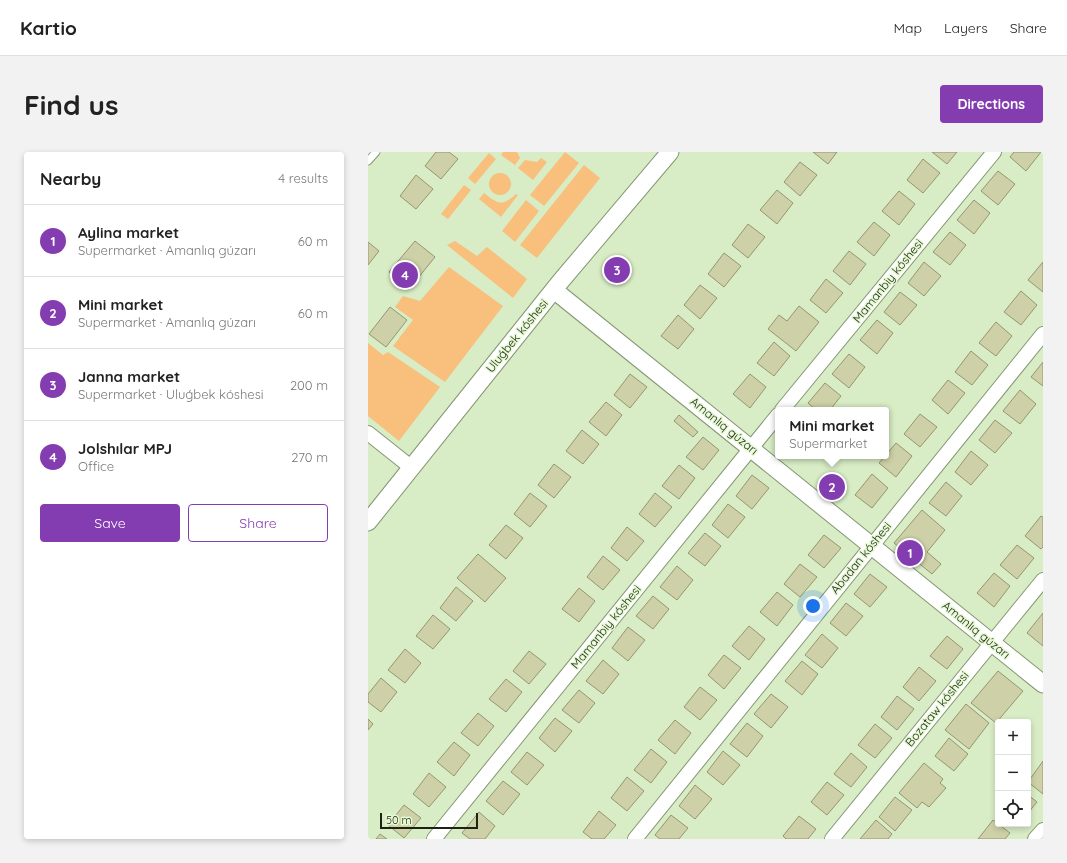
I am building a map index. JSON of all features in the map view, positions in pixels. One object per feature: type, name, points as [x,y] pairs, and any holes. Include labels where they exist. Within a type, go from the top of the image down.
[{"type":"street","name":"Uluǵbek kóshesi","points":[[368,522],[554,290],[670,152]]},
{"type":"street","name":"Mamanbiy kóshesi","points":[[784,407],[994,152]]},
{"type":"street","name":"Amanlıq gúzarı","points":[[554,290],[1043,684]]},
{"type":"street","name":"Abadan kóshesi","points":[[635,839],[1043,334]]},
{"type":"street","name":"Mamanbiy kóshesi","points":[[434,839],[775,419]]},
{"type":"street","points":[[368,433],[412,468]]},
{"type":"street","name":"Bozataw kóshesi","points":[[832,839],[1043,580]]},
{"type":"street","points":[[1035,839],[1043,830]]},
{"type":"lane","points":[[368,161],[376,152]]},
{"type":"shaded area","points":[[503,152],[517,152],[520,158],[515,165],[501,155]]},
{"type":"shaded area","points":[[565,152],[579,163],[544,206],[530,195]]},
{"type":"shaded area","points":[[489,153],[496,159],[475,184],[468,178]]},
{"type":"shaded area","points":[[541,158],[547,162],[533,180],[518,168],[525,160],[537,162]]},
{"type":"shaded area","points":[[584,165],[600,178],[537,258],[520,245]]},
{"type":"shaded area","points":[[500,173],[508,176],[511,184],[508,192],[500,195],[492,192],[489,184],[492,176]]},
{"type":"shaded area","points":[[464,185],[471,190],[448,219],[441,214]]},
{"type":"shaded area","points":[[484,193],[497,202],[507,201],[516,194],[518,195],[501,217],[479,199]]},
{"type":"shaded area","points":[[526,200],[539,211],[515,242],[502,231]]},
{"type":"shaded area","points":[[455,241],[477,256],[487,247],[527,279],[513,298],[447,245]]},
{"type":"shaded area","points":[[449,267],[503,306],[445,382],[393,346],[413,320],[395,307],[403,296],[420,301]]},
{"type":"shaded area","points":[[368,343],[383,355],[388,352],[440,387],[399,441],[368,416]]},
{"type":"building","points":[[436,152],[449,152],[458,159],[441,179],[425,166]]},
{"type":"building","points":[[813,152],[837,152],[828,164]]},
{"type":"building","points":[[932,152],[957,152],[947,164]]},
{"type":"building","points":[[1014,152],[1041,152],[1026,171],[1010,157]]},
{"type":"building","points":[[923,159],[940,173],[923,193],[907,180]]},
{"type":"building","points":[[800,162],[817,175],[800,196],[784,182]]},
{"type":"building","points":[[998,171],[1015,184],[998,205],[981,191]]},
{"type":"building","points":[[416,175],[433,189],[416,209],[400,196]]},
{"type":"building","points":[[777,190],[793,203],[777,224],[760,210]]},
{"type":"building","points":[[899,191],[915,204],[899,225],[882,211]]},
{"type":"building","points":[[974,200],[990,213],[974,234],[957,220]]},
{"type":"building","points":[[874,222],[890,235],[874,256],[857,242]]},
{"type":"building","points":[[748,224],[765,237],[748,258],[732,245]]},
{"type":"building","points":[[950,232],[966,245],[950,265],[933,252]]},
{"type":"building","points":[[415,241],[435,257],[410,288],[389,272]]},
{"type":"building","points":[[368,242],[379,251],[368,265]]},
{"type":"building","points":[[849,251],[866,264],[850,285],[833,271]]},
{"type":"building","points":[[724,253],[741,266],[724,287],[708,274]]},
{"type":"building","points":[[924,262],[941,276],[924,296],[908,283]]},
{"type":"building","points":[[1043,262],[1043,292],[1028,280]]},
{"type":"building","points":[[826,279],[843,293],[826,313],[810,300]]},
{"type":"building","points":[[700,285],[717,298],[700,319],[684,305]]},
{"type":"building","points":[[1021,291],[1037,305],[1021,325],[1004,312]]},
{"type":"building","points":[[900,292],[917,305],[900,325],[884,312]]},
{"type":"building","points":[[799,306],[819,322],[796,351],[768,329],[779,315],[787,321]]},
{"type":"building","points":[[390,307],[407,320],[386,347],[369,334]]},
{"type":"building","points":[[678,315],[694,329],[678,349],[661,336]]},
{"type":"building","points":[[877,320],[893,333],[877,354],[860,340]]},
{"type":"building","points":[[996,322],[1012,336],[996,356],[979,343]]},
{"type":"building","points":[[774,342],[790,356],[774,376],[757,363]]},
{"type":"building","points":[[971,351],[988,365],[972,385],[955,372]]},
{"type":"building","points":[[849,354],[865,367],[849,388],[832,374]]},
{"type":"building","points":[[1043,362],[1043,386],[1031,377]]},
{"type":"building","points":[[630,374],[647,387],[630,408],[614,395]]},
{"type":"building","points":[[750,374],[766,387],[750,408],[733,394]]},
{"type":"building","points":[[948,380],[965,393],[948,414],[932,400]]},
{"type":"building","points":[[825,383],[841,396],[832,407],[813,407],[808,403]]},
{"type":"building","points":[[1020,390],[1036,404],[1020,424],[1003,411]]},
{"type":"building","points":[[606,402],[622,415],[606,436],[589,422]]},
{"type":"building","points":[[920,414],[937,427],[920,447],[904,434]]},
{"type":"building","points":[[679,415],[698,432],[693,437],[674,421]]},
{"type":"building","points":[[995,420],[1012,433],[995,453],[979,440]]},
{"type":"building","points":[[582,430],[599,444],[583,464],[566,451]]},
{"type":"building","points":[[703,437],[719,450],[703,470],[686,457]]},
{"type":"building","points":[[896,443],[912,456],[896,477],[879,463],[882,459],[889,459],[889,451]]},
{"type":"building","points":[[971,451],[988,465],[971,485],[955,472]]},
{"type":"building","points":[[554,464],[571,477],[554,498],[538,485]]},
{"type":"building","points":[[679,465],[695,478],[679,499],[662,486]]},
{"type":"building","points":[[872,474],[888,488],[872,508],[855,495]]},
{"type":"building","points":[[752,475],[769,488],[752,509],[736,496]]},
{"type":"building","points":[[827,475],[846,491],[839,499],[820,483]]},
{"type":"building","points":[[946,482],[962,496],[946,516],[929,503]]},
{"type":"building","points":[[530,493],[547,506],[530,527],[514,514]]},
{"type":"building","points":[[655,493],[672,507],[655,527],[639,514]]},
{"type":"building","points":[[728,504],[745,517],[728,538],[712,525]]},
{"type":"building","points":[[922,510],[945,530],[927,552],[941,564],[932,574],[894,543]]},
{"type":"building","points":[[1041,516],[1043,517],[1043,547],[1041,549],[1025,536]]},
{"type":"building","points":[[506,525],[523,538],[506,559],[489,545]]},
{"type":"building","points":[[627,527],[644,541],[627,561],[611,548]]},
{"type":"building","points":[[705,533],[721,546],[705,566],[688,553]]},
{"type":"building","points":[[824,535],[841,548],[824,568],[808,555]]},
{"type":"building","points":[[1017,545],[1034,558],[1017,579],[1000,565]]},
{"type":"building","points":[[478,554],[506,578],[485,602],[457,578]]},
{"type":"building","points":[[603,556],[620,570],[603,590],[587,577]]},
{"type":"building","points":[[800,564],[817,577],[800,597],[784,584]]},
{"type":"building","points":[[677,566],[693,580],[677,600],[660,587]]},
{"type":"building","points":[[994,573],[1010,586],[994,607],[977,593]]},
{"type":"building","points":[[870,574],[887,587],[870,607],[854,594]]},
{"type":"building","points":[[456,587],[473,601],[456,621],[440,608]]},
{"type":"building","points":[[579,588],[595,601],[579,622],[562,609]]},
{"type":"building","points":[[777,592],[793,605],[777,626],[760,612]]},
{"type":"building","points":[[653,596],[669,609],[653,629],[636,616]]},
{"type":"building","points":[[846,603],[863,616],[846,636],[830,623]]},
{"type":"building","points":[[1043,613],[1043,646],[1027,633]]},
{"type":"building","points":[[433,615],[450,629],[433,649],[416,636]]},
{"type":"building","points":[[749,626],[765,639],[749,660],[732,646]]},
{"type":"building","points":[[628,627],[645,640],[628,661],[612,648]]},
{"type":"building","points":[[822,634],[838,648],[822,668],[805,655]]},
{"type":"building","points":[[947,636],[963,649],[947,669],[930,656]]},
{"type":"building","points":[[405,649],[421,663],[405,683],[388,670]]},
{"type":"building","points":[[529,651],[546,664],[529,684],[513,671]]},
{"type":"building","points":[[724,655],[741,668],[724,689],[708,675]]},
{"type":"building","points":[[603,660],[619,674],[603,694],[586,681]]},
{"type":"building","points":[[802,661],[818,674],[802,695],[785,681]]},
{"type":"building","points":[[919,667],[936,681],[919,701],[903,687]]},
{"type":"building","points":[[998,671],[1023,691],[999,719],[995,719],[995,722],[971,703]]},
{"type":"building","points":[[381,678],[397,692],[381,712],[368,702],[368,694]]},
{"type":"building","points":[[506,679],[522,692],[506,712],[489,699]]},
{"type":"building","points":[[700,687],[717,700],[700,720],[684,707]]},
{"type":"building","points":[[579,690],[595,703],[579,723],[562,710]]},
{"type":"building","points":[[771,694],[788,707],[771,728],[754,714]]},
{"type":"building","points":[[897,696],[914,709],[897,730],[881,717]]},
{"type":"building","points":[[966,704],[989,723],[969,749],[945,730]]},
{"type":"building","points":[[478,713],[494,726],[478,746],[461,733]]},
{"type":"building","points":[[555,718],[572,731],[555,752],[539,738]]},
{"type":"building","points":[[368,719],[373,724],[368,730]]},
{"type":"building","points":[[675,720],[691,733],[675,754],[658,740]]},
{"type":"building","points":[[747,723],[763,736],[747,757],[730,744]]},
{"type":"building","points":[[875,724],[892,738],[875,758],[858,745]]},
{"type":"building","points":[[949,738],[968,754],[954,771],[935,756]]},
{"type":"building","points":[[454,742],[470,755],[454,776],[437,762]]},
{"type":"building","points":[[651,749],[667,762],[651,783],[634,770]]},
{"type":"building","points":[[723,751],[740,765],[723,785],[707,772]]},
{"type":"building","points":[[527,752],[544,765],[527,785],[511,772]]},
{"type":"building","points":[[851,753],[867,767],[851,787],[834,774]]},
{"type":"building","points":[[1043,761],[1043,794],[1031,784],[1031,778]]},
{"type":"building","points":[[924,763],[943,779],[940,783],[946,788],[929,807],[922,802],[917,808],[899,793]]},
{"type":"building","points":[[429,773],[446,787],[429,807],[413,794]]},
{"type":"building","points":[[627,777],[644,791],[627,811],[611,798]]},
{"type":"building","points":[[503,781],[520,794],[503,815],[486,801]]},
{"type":"building","points":[[827,782],[844,795],[827,815],[811,802]]},
{"type":"building","points":[[695,785],[712,799],[695,819],[679,806]]},
{"type":"building","points":[[895,797],[912,810],[895,831],[879,817]]},
{"type":"building","points":[[1031,797],[1037,802],[1031,809]]},
{"type":"building","points":[[404,805],[421,818],[404,838],[388,825]]},
{"type":"building","points":[[599,811],[616,825],[604,839],[592,839],[583,832]]},
{"type":"building","points":[[479,812],[495,826],[485,839],[470,839],[462,833]]},
{"type":"building","points":[[671,815],[688,828],[679,839],[660,839],[655,835]]},
{"type":"building","points":[[799,816],[816,829],[808,839],[786,839],[783,836]]},
{"type":"building","points":[[876,820],[892,834],[888,839],[860,839]]},
{"type":"building","points":[[993,820],[995,822],[995,827],[1002,827],[1010,833],[1005,839],[978,839]]},
{"type":"building","points":[[380,834],[387,839],[376,839]]},
{"type":"place","name":"Janna market","points":[[617,270]]},
{"type":"place","name":"Jolshılar MPJ","points":[[405,275]]},
{"type":"place","name":"Mini market","points":[[832,487]]},
{"type":"place","name":"Aylina market","points":[[910,553]]}]
